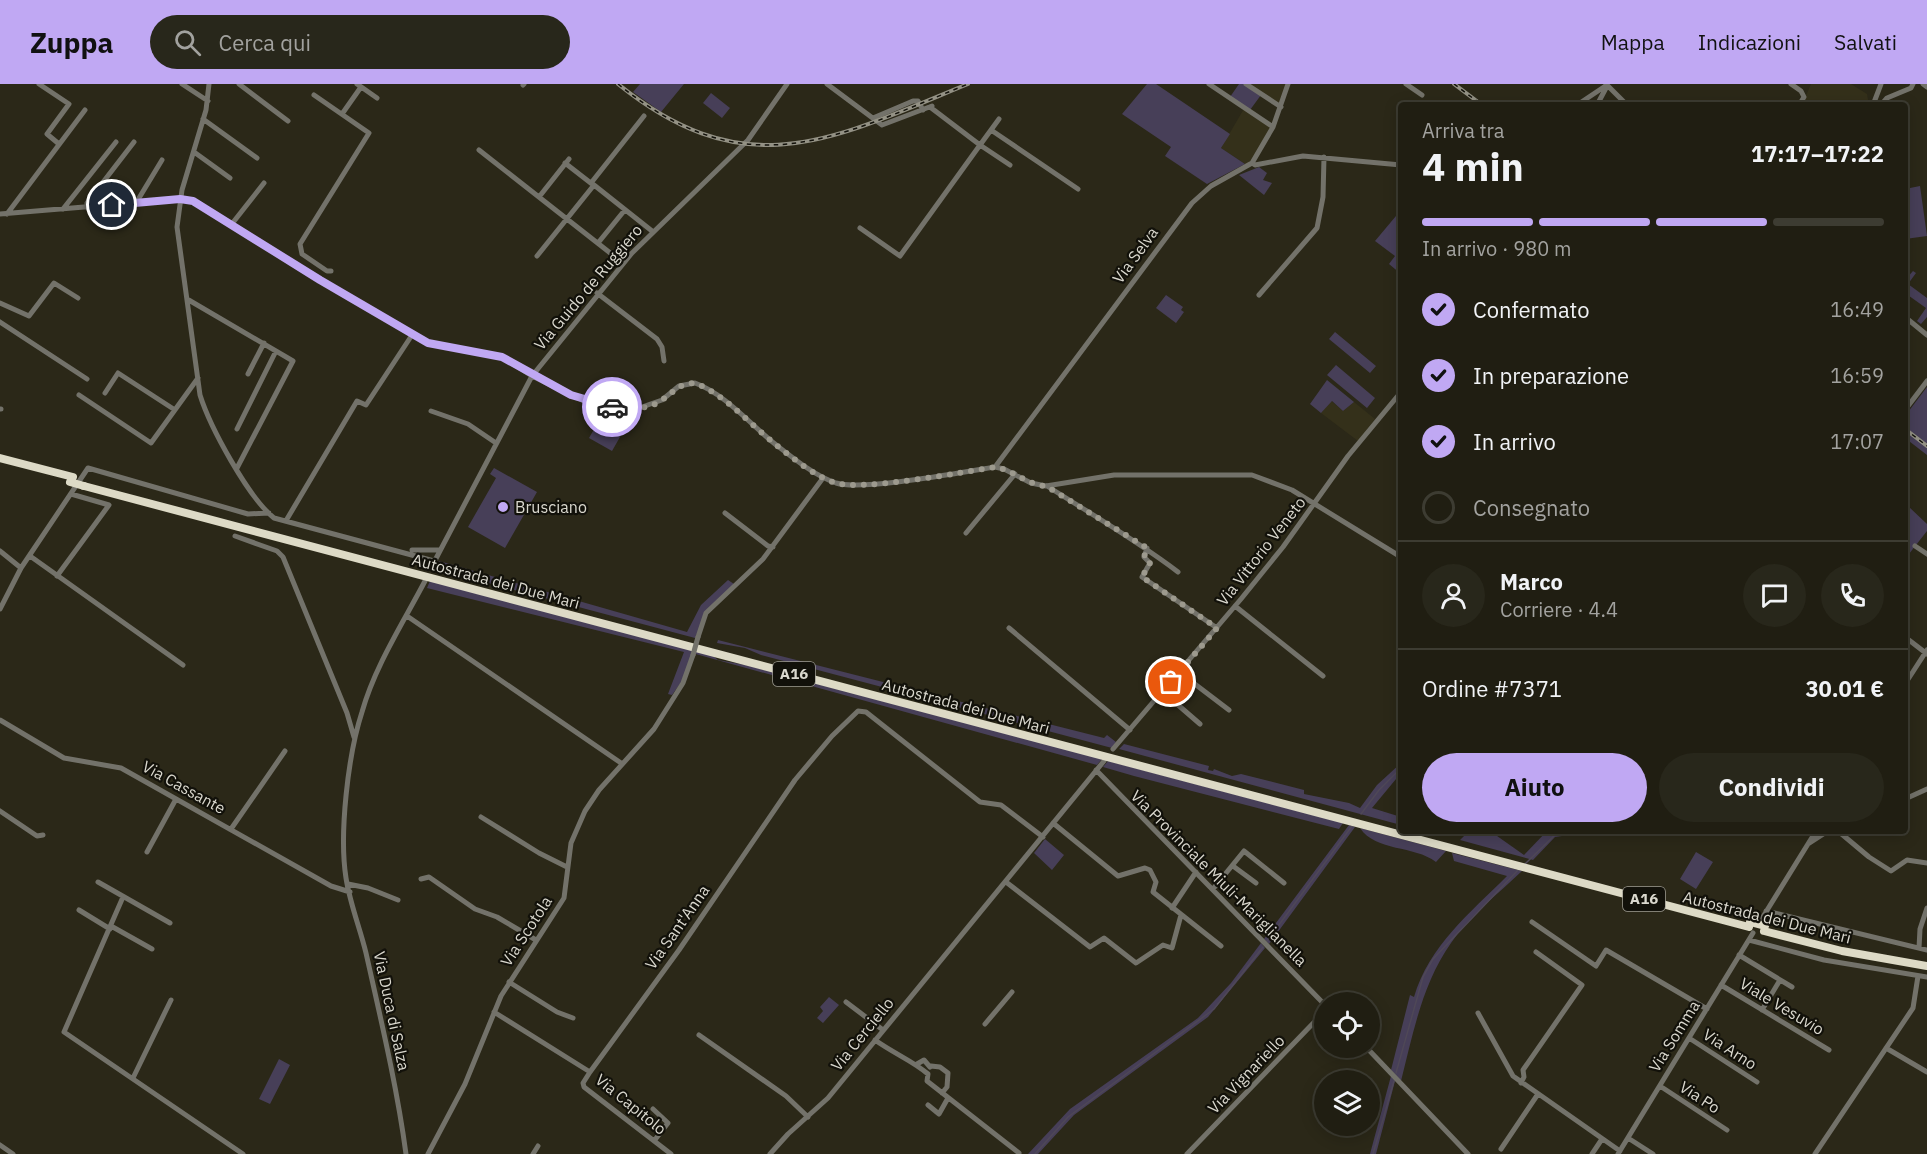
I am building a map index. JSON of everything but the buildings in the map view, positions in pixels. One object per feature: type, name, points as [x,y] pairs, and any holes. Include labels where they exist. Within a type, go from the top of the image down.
[{"type":"highway","name":"Autostrada dei Due Mari","points":[[0,458],[71,480]]},
{"type":"highway","name":"Autostrada dei Due Mari","points":[[0,463],[85,483],[1398,829]]},
{"type":"highway","name":"Autostrada dei Due Mari","points":[[85,483],[1398,831]]},
{"type":"highway","name":"Autostrada dei Due Mari","points":[[1409,834],[1751,927],[1763,926],[1863,950],[1927,961]]},
{"type":"highway","name":"Autostrada dei Due Mari","points":[[1416,834],[1507,860]]},
{"type":"highway","name":"Autostrada dei Due Mari","points":[[1763,926],[1842,951],[1927,966]]},
{"type":"street","points":[[39,84],[69,104],[46,134],[59,144]]},
{"type":"street","points":[[182,84],[208,101]]},
{"type":"street","points":[[214,84],[209,87],[208,101],[180,199],[177,235],[198,378],[209,419],[237,468],[267,513],[283,521],[434,561]]},
{"type":"street","points":[[239,84],[288,121]]},
{"type":"street","name":"Via Guido de Ruggiero","points":[[431,568],[482,476],[496,443],[532,376],[597,293],[652,231],[741,148],[763,122],[787,84]]},
{"type":"street","points":[[827,84],[885,125],[931,107],[1010,165]]},
{"type":"street","points":[[1209,84],[1273,127]]},
{"type":"street","points":[[1246,84],[1281,107]]},
{"type":"street","points":[[1288,84],[1273,127],[1252,163],[1255,165],[1304,156],[1398,165]]},
{"type":"street","points":[[1406,84],[1422,95]]},
{"type":"street","points":[[1581,102],[1607,84]]},
{"type":"street","points":[[1599,102],[1607,84]]},
{"type":"street","points":[[1607,84],[1611,93],[1623,102]]},
{"type":"street","points":[[1791,84],[1802,92],[1804,97],[1800,102]]},
{"type":"street","points":[[1874,102],[1881,84]]},
{"type":"street","points":[[1884,102],[1887,98],[1911,88],[1913,84]]},
{"type":"street","points":[[1923,84],[1927,87]]},
{"type":"street","points":[[342,114],[359,85],[377,98]]},
{"type":"street","points":[[314,95],[369,135],[329,194],[299,246],[300,252],[314,263],[327,271],[332,271]]},
{"type":"street","points":[[873,118],[914,100],[918,101],[923,110]]},
{"type":"street","points":[[7,214],[85,110]]},
{"type":"street","points":[[537,256],[644,116]]},
{"type":"street","points":[[203,119],[257,158]]},
{"type":"street","points":[[860,228],[900,256],[999,119]]},
{"type":"street","points":[[991,130],[1078,189]]},
{"type":"street","points":[[63,209],[116,142]]},
{"type":"street","points":[[87,207],[87,203],[134,142]]},
{"type":"street","points":[[479,150],[623,263]]},
{"type":"street","points":[[194,152],[230,178]]},
{"type":"street","points":[[1259,296],[1317,228],[1322,208],[1324,157]]},
{"type":"street","points":[[136,203],[162,160]]},
{"type":"street","points":[[539,197],[567,161],[592,184],[652,231]]},
{"type":"street","name":"Via Selva","points":[[995,467],[1007,454],[1192,202],[1211,186],[1252,163]]},
{"type":"street","points":[[231,225],[264,183]]},
{"type":"street","points":[[0,214],[180,199],[193,201],[412,335],[439,346],[495,355],[584,401],[622,408],[655,404],[680,386],[695,383],[717,397],[774,443],[823,478],[836,483],[854,485],[995,467],[1004,469],[1031,483],[1046,486],[1147,548],[1178,572]]},
{"type":"street","points":[[598,243],[624,211]]},
{"type":"street","points":[[0,303],[29,316],[54,283],[78,298]]},
{"type":"street","points":[[597,293],[657,339],[662,346],[664,361]]},
{"type":"street","points":[[187,299],[292,361],[237,468]]},
{"type":"street","points":[[1908,319],[1927,335]]},
{"type":"street","points":[[0,322],[87,379]]},
{"type":"street","points":[[287,519],[357,401],[366,405],[412,335]]},
{"type":"street","points":[[248,374],[264,343]]},
{"type":"street","points":[[237,429],[276,351]]},
{"type":"street","points":[[105,393],[118,373],[175,410]]},
{"type":"street","points":[[79,395],[151,443],[198,378]]},
{"type":"street","points":[[1908,406],[1927,381]]},
{"type":"street","name":"Via Vittorio Veneto","points":[[1113,749],[1235,606],[1314,505],[1348,456],[1398,396]]},
{"type":"street","points":[[431,411],[468,424],[496,443]]},
{"type":"street","name":"Via Selva","points":[[1004,469],[1007,454]]},
{"type":"street","points":[[0,609],[21,568],[88,468],[248,514],[257,516],[267,513],[417,551],[440,550]]},
{"type":"street","points":[[966,533],[1015,474]]},
{"type":"street","points":[[1046,486],[1113,475],[1243,474],[1279,484],[1398,555]]},
{"type":"street","name":"Via Scotola","points":[[428,1154],[465,1084],[494,1012],[509,982],[564,898],[571,843],[592,799],[654,729],[683,683],[706,613],[773,546],[823,478]]},
{"type":"street","points":[[57,576],[109,505],[71,494]]},
{"type":"street","points":[[725,513],[768,546],[773,546]]},
{"type":"street","points":[[235,536],[274,549],[283,557],[347,713],[355,742]]},
{"type":"street","points":[[1915,546],[1927,554]]},
{"type":"street","points":[[1147,548],[1144,557],[1150,563],[1142,577],[1217,628]]},
{"type":"street","points":[[0,550],[21,568]]},
{"type":"street","points":[[30,556],[183,665]]},
{"type":"street","points":[[355,742],[371,685],[425,581]]},
{"type":"street","points":[[1235,606],[1323,676]]},
{"type":"street","points":[[407,616],[621,764]]},
{"type":"street","points":[[1009,628],[1130,730]]},
{"type":"street","points":[[1908,639],[1927,652],[1908,680]]},
{"type":"street","points":[[1179,672],[1229,710]]},
{"type":"street","points":[[1162,692],[1200,724]]},
{"type":"street","name":"Via Sant'Anna","points":[[590,1072],[679,950],[795,780],[832,736],[858,711],[866,712],[980,802],[1001,805],[1043,837]]},
{"type":"street","points":[[347,713],[352,717],[361,714]]},
{"type":"street","name":"Via Cassante","points":[[0,720],[64,758],[122,768],[331,886],[350,892]]},
{"type":"street","name":"Via Duca di Salza","points":[[355,742],[345,822],[346,875],[366,952],[394,1083],[406,1154]]},
{"type":"street","points":[[231,829],[285,751]]},
{"type":"street","points":[[1104,760],[1006,882],[1090,947],[1104,938],[1136,963],[1163,945],[1172,948],[1181,915]]},
{"type":"street","name":"Via Provinciale Miuli-Mariglianella","points":[[1096,770],[1314,994]]},
{"type":"street","points":[[1908,798],[1927,789]]},
{"type":"street","points":[[147,852],[176,799]]},
{"type":"street","points":[[0,811],[37,836],[43,835]]},
{"type":"street","points":[[481,817],[539,853],[567,867]]},
{"type":"street","points":[[1053,823],[1118,876],[1145,868],[1150,870],[1156,882],[1153,892],[1221,946]]},
{"type":"street","points":[[1763,926],[1766,911],[1814,834]]},
{"type":"street","points":[[1808,844],[1823,834]]},
{"type":"street","points":[[1842,834],[1869,857],[1892,871],[1907,860],[1927,863]]},
{"type":"street","points":[[1213,889],[1245,851],[1284,883]]},
{"type":"street","points":[[1233,866],[1256,883]]},
{"type":"street","points":[[1172,908],[1196,872]]},
{"type":"street","points":[[421,879],[429,877],[476,909],[497,916],[536,940]]},
{"type":"street","points":[[98,882],[170,923]]},
{"type":"street","name":"Via Cerciello","points":[[770,1154],[788,1134],[828,1098],[1006,882]]},
{"type":"street","points":[[348,884],[368,888],[398,900]]},
{"type":"street","points":[[123,897],[64,1032],[243,1154]]},
{"type":"street","points":[[1919,948],[1920,929],[1927,908]]},
{"type":"street","points":[[78,910],[152,949]]},
{"type":"street","points":[[1766,911],[1927,950]]},
{"type":"street","points":[[1532,922],[1596,966],[1606,950],[1707,1009]]},
{"type":"street","name":"Via Somma","points":[[1619,1153],[1749,940],[1751,927]]},
{"type":"street","points":[[1749,940],[1814,958],[1927,977]]},
{"type":"street","points":[[1521,1083],[1524,1077],[1523,1070],[1582,985],[1536,952]]},
{"type":"street","points":[[1739,955],[1792,987]]},
{"type":"street","points":[[1815,1154],[1915,1004],[1918,976]]},
{"type":"street","points":[[1762,1010],[1780,980]]},
{"type":"street","points":[[509,982],[557,1012],[573,1018]]},
{"type":"street","name":"Viale Vesuvio","points":[[1721,985],[1829,1050]]},
{"type":"street","points":[[985,1023],[1012,992]]},
{"type":"street","points":[[133,1078],[171,1000]]},
{"type":"street","points":[[846,1002],[883,1030]]},
{"type":"street","points":[[494,1012],[590,1072]]},
{"type":"street","points":[[1478,1013],[1509,1072],[1619,1153]]},
{"type":"street","name":"Via Vignariello","points":[[1187,1154],[1314,1022]]},
{"type":"street","points":[[699,1035],[786,1096],[808,1117]]},
{"type":"street","name":"Via Arno","points":[[1689,1038],[1757,1082]]},
{"type":"street","points":[[875,1040],[895,1055],[917,1064],[926,1072],[927,1081],[1019,1153]]},
{"type":"street","points":[[1886,1048],[1927,1072]]},
{"type":"street","points":[[1376,1058],[1468,1154]]},
{"type":"street","points":[[917,1064],[924,1060],[931,1066],[940,1067],[948,1073],[947,1087],[942,1093]]},
{"type":"street","points":[[926,1072],[931,1066]]},
{"type":"street","name":"Via Capitolo","points":[[590,1072],[583,1083],[584,1087],[671,1154]]},
{"type":"street","name":"Via Po","points":[[1659,1086],[1726,1130]]},
{"type":"street","points":[[1502,1149],[1538,1094]]},
{"type":"street","points":[[928,1105],[939,1114],[948,1098]]},
{"type":"street","points":[[653,1109],[668,1123],[654,1141]]},
{"type":"street","points":[[1628,1138],[1653,1154]]},
{"type":"street","points":[[1592,1154],[1602,1139]]},
{"type":"street","points":[[0,1145],[13,1154]]},
{"type":"street","points":[[533,1154],[538,1146]]},
{"type":"shaded area","points":[[640,84],[684,84],[661,112],[633,92]]},
{"type":"shaded area","points":[[1147,84],[1156,84],[1230,134],[1221,148],[1245,164],[1207,184],[1165,156],[1171,147],[1122,114]]},
{"type":"shaded area","points":[[1239,84],[1244,84],[1261,95],[1250,110],[1230,97]]},
{"type":"shaded area","points":[[1244,84],[1286,84],[1280,108]]},
{"type":"shaded area","points":[[1811,84],[1851,84],[1867,94],[1868,102],[1803,102]]},
{"type":"shaded area","points":[[711,93],[730,108],[722,118],[703,103]]},
{"type":"shaded area","points":[[1245,107],[1273,125],[1260,151],[1247,165],[1221,148]]},
{"type":"shaded area","points":[[1259,167],[1267,173],[1263,180],[1272,183],[1264,195],[1239,175]]},
{"type":"shaded area","points":[[1920,186],[1927,236],[1908,239],[1908,188]]},
{"type":"shaded area","points":[[1398,214],[1398,272],[1389,264],[1395,256],[1375,241]]},
{"type":"shaded area","points":[[1913,271],[1916,273],[1908,284],[1908,277]]},
{"type":"shaded area","points":[[1908,284],[1927,298],[1927,317],[1921,324],[1917,321],[1926,308],[1908,295]]},
{"type":"shaded area","points":[[1166,295],[1183,307],[1181,310],[1184,312],[1176,323],[1156,308]]},
{"type":"shaded area","points":[[1335,332],[1376,366],[1370,373],[1329,339]]},
{"type":"shaded area","points":[[1336,365],[1375,398],[1367,408],[1327,375]]},
{"type":"shaded area","points":[[1327,380],[1354,402],[1343,411],[1332,401],[1321,413],[1310,404]]},
{"type":"shaded area","points":[[1927,387],[1927,455],[1908,440],[1908,412]]},
{"type":"shaded area","points":[[1331,401],[1343,411],[1354,402],[1375,419],[1358,441],[1321,413]]},
{"type":"shaded area","points":[[601,417],[624,430],[612,451],[589,438]]},
{"type":"shaded area","name":"Brusciano","points":[[494,468],[537,492],[505,548],[468,527],[496,478],[490,474]]},
{"type":"shaded area","points":[[1908,506],[1927,524],[1927,531],[1908,555]]},
{"type":"shaded area","points":[[439,561],[687,632],[701,605],[728,580],[734,584],[708,609],[695,638],[435,569]]},
{"type":"shaded area","points":[[430,581],[713,656],[718,660],[746,665],[1102,759],[1097,765],[692,653],[682,681],[672,695],[668,694],[684,652],[427,588]]},
{"type":"shaded area","points":[[718,640],[1104,738],[1107,735],[1116,742],[1112,748],[761,655],[745,648],[717,643]]},
{"type":"shaded area","points":[[1124,744],[1209,766],[1208,770],[1213,771],[1214,769],[1232,776],[1241,774],[1304,790],[1304,794],[1349,803],[1360,808],[1377,785],[1398,766],[1398,777],[1372,808],[1398,816],[1398,824],[1119,749]]},
{"type":"shaded area","points":[[1108,761],[1343,823],[1339,829],[1134,776],[1103,767]]},
{"type":"shaded area","points":[[1349,825],[1355,827],[1269,944],[1264,939]]},
{"type":"shaded area","points":[[1360,828],[1446,851],[1436,862],[1417,853],[1376,841]]},
{"type":"shaded area","points":[[1466,834],[1494,834],[1524,855],[1544,834],[1564,834],[1555,837],[1533,860],[1460,840]]},
{"type":"shaded area","points":[[1045,839],[1064,855],[1052,870],[1034,853]]},
{"type":"shaded area","points":[[1696,852],[1713,862],[1696,889],[1680,879]]},
{"type":"shaded area","points":[[1452,853],[1522,871],[1466,924],[1441,959],[1414,1027],[1401,1081],[1391,1070],[1410,995],[1414,997],[1430,962],[1452,931],[1507,876],[1454,861]]},
{"type":"shaded area","points":[[1261,943],[1265,948],[1208,1017],[1074,1115],[1038,1154],[1028,1154],[1070,1109],[1198,1018],[1231,983]]},
{"type":"shaded area","points":[[829,997],[839,1005],[823,1023],[817,1018],[823,1011],[820,1007]]},
{"type":"shaded area","points":[[279,1059],[290,1065],[270,1104],[259,1099]]},
{"type":"shaded area","points":[[1391,1076],[1395,1081],[1376,1154],[1370,1154],[1375,1136],[1380,1136],[1380,1117]]},
{"type":"waterway","points":[[1361,814],[1379,790],[1398,771]]},
{"type":"waterway","points":[[1267,941],[1352,826]]},
{"type":"waterway","points":[[1525,864],[1556,834]]},
{"type":"waterway","points":[[1396,1073],[1423,977],[1433,959],[1519,869]]},
{"type":"waterway","points":[[1035,1154],[1068,1117],[1214,1009],[1263,947]]},
{"type":"waterway","points":[[1373,1154],[1394,1081]]},
{"type":"railway","points":[[618,84],[665,116],[708,136],[750,144],[791,144],[832,136],[874,122],[968,84]]},
{"type":"railway","points":[[1454,84],[1478,102]]},
{"type":"railway","points":[[1908,431],[1927,446]]},
{"type":"way so far","points":[[612,407],[631,408],[655,404],[680,386],[695,383],[724,402],[774,443],[823,478],[836,483],[865,484],[995,467],[1004,469],[1031,483],[1046,486],[1147,548],[1144,557],[1150,563],[1142,577],[1217,628],[1171,682]]},
{"type":"place","name":"Brusciano","points":[[503,507]]},
{"type":"route","points":[[112,205],[180,199],[193,201],[275,253],[428,343],[489,352],[571,395],[592,404],[612,407]]}]
